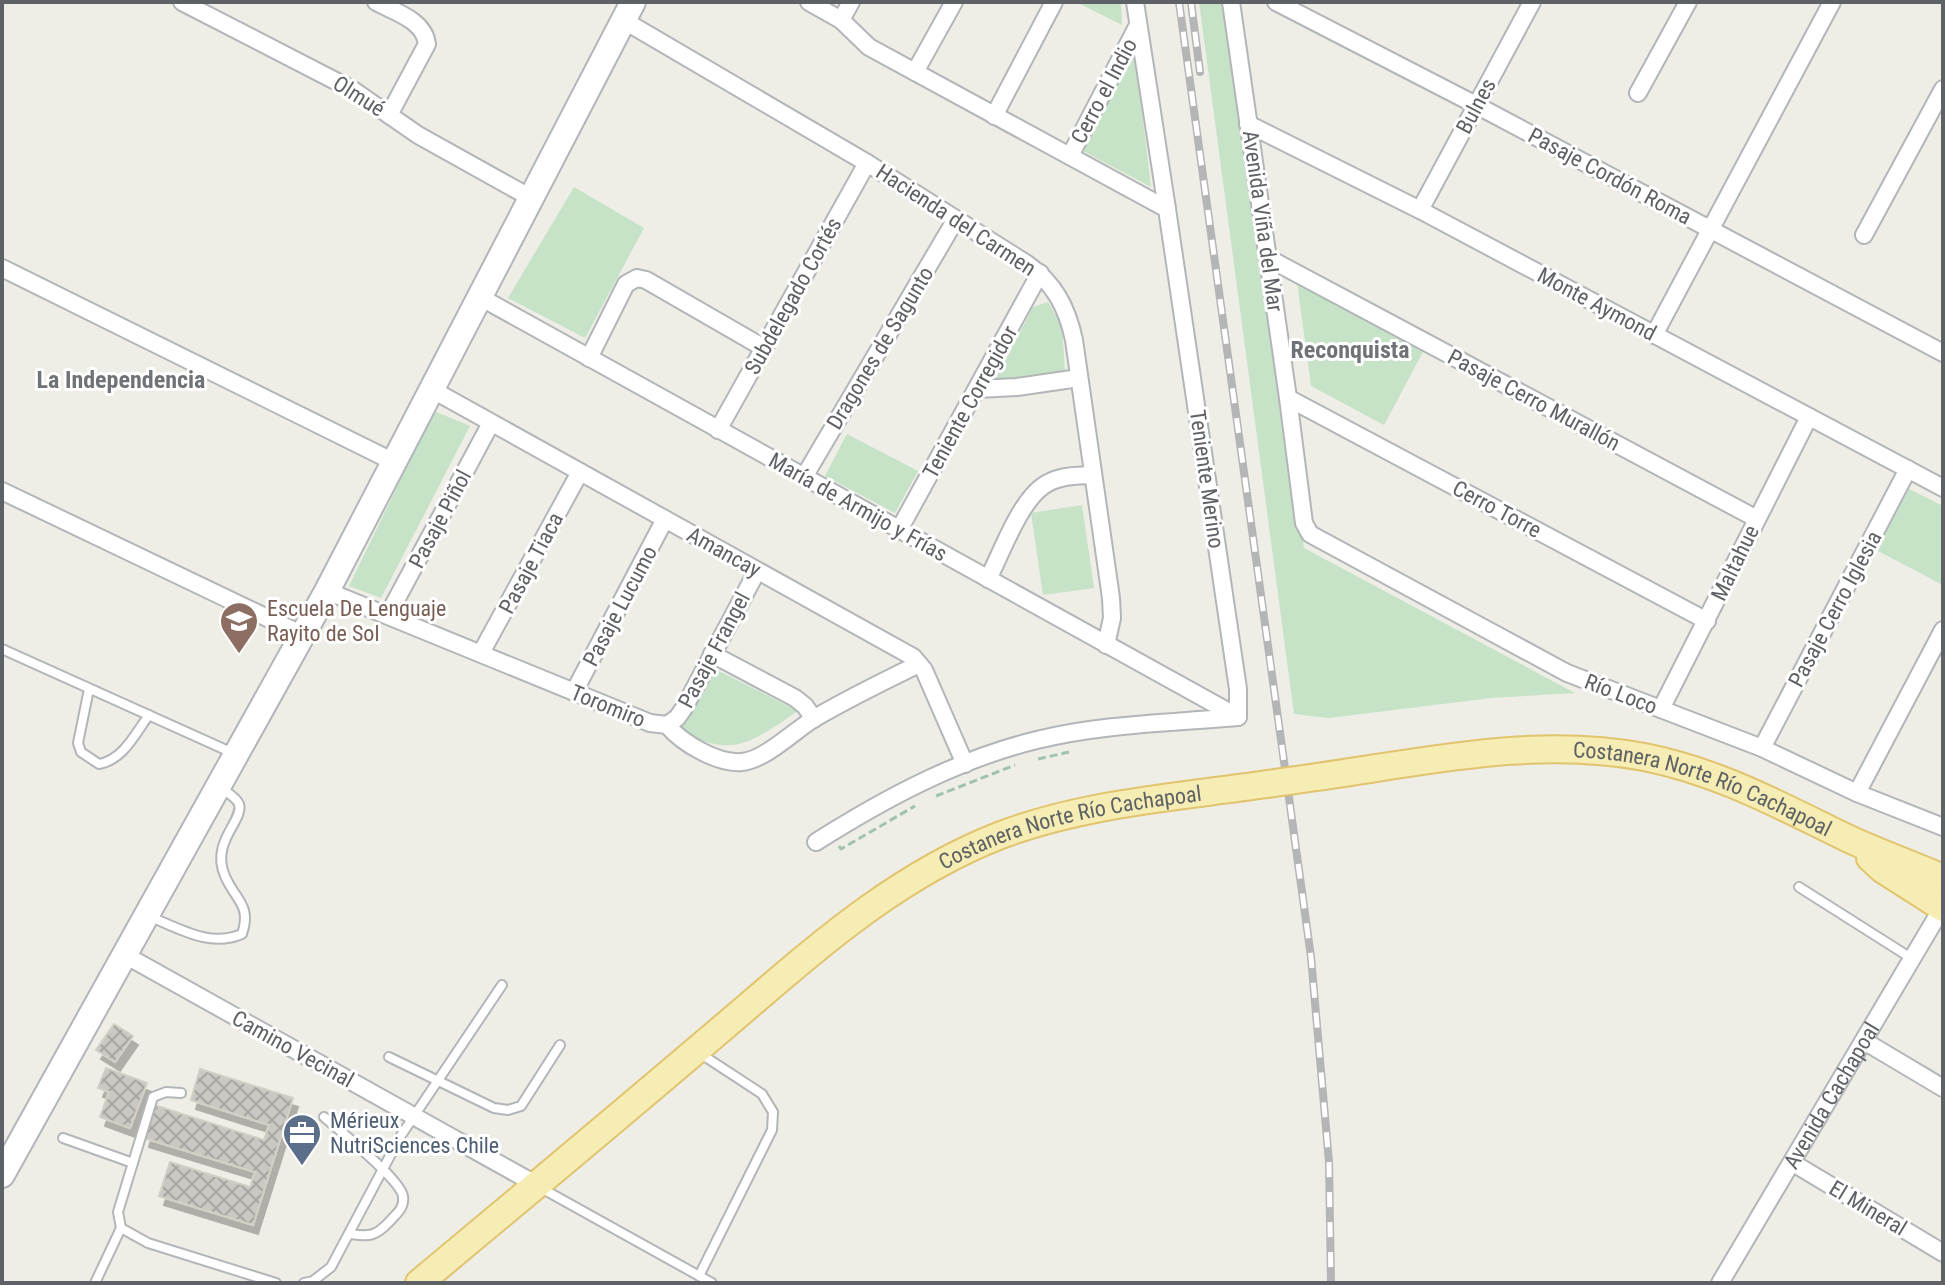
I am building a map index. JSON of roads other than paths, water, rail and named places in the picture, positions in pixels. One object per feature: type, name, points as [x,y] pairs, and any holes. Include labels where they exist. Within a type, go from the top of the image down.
[{"type":"main road","points":[[2,1175],[327,591],[628,11]]},
{"type":"main road","name":"Costanera Norte Río Cachapoal","points":[[419,1283],[873,904],[947,858],[1017,830],[1084,811],[1486,754],[1558,749],[1615,752],[1671,763],[1724,780],[1849,839],[1943,878]]},
{"type":"main road","name":"Costanera Norte Río Cachapoal","points":[[1849,839],[1882,869],[1943,907]]},
{"type":"street","name":"Olmué","points":[[182,2],[353,90],[448,153],[531,198]]},
{"type":"street","points":[[376,2],[420,26],[426,34],[427,44],[389,115]]},
{"type":"street","points":[[809,2],[841,20],[860,40],[915,72],[1167,209]]},
{"type":"street","points":[[841,20],[851,2]]},
{"type":"street","points":[[915,72],[954,2]]},
{"type":"street","points":[[994,116],[1054,2]]},
{"type":"street","name":"Teniente Merino","points":[[1135,2],[1238,689],[1238,717]]},
{"type":"street","name":"Avenida Viña del Mar","points":[[1231,2],[1304,523],[1310,534]]},
{"type":"street","name":"Pasaje Cordón Roma","points":[[1276,2],[1943,353]]},
{"type":"street","name":"Bulnes","points":[[1420,210],[1532,2]]},
{"type":"street","points":[[1638,93],[1688,2]]},
{"type":"street","points":[[1654,335],[1832,2]]},
{"type":"street","name":"Hacienda del Carmen","points":[[628,11],[1040,273],[1055,291],[1066,311],[1093,475],[1112,608],[1111,630],[1106,645]]},
{"type":"street","name":"Cerro el Indio","points":[[1070,156],[1138,25]]},
{"type":"street","points":[[1864,235],[1943,89]]},
{"type":"street","name":"Monte Aymond","points":[[1248,124],[1420,210],[1943,488]]},
{"type":"street","name":"Subdelegado Cortés","points":[[718,430],[867,163]]},
{"type":"street","name":"Dragones de Sagunto","points":[[804,477],[956,219]]},
{"type":"street","name":"Pasaje Cerro Murallón","points":[[1268,258],[1757,519]]},
{"type":"street","points":[[2,268],[394,462]]},
{"type":"street","name":"Teniente Corregidor","points":[[899,530],[1040,273]]},
{"type":"street","points":[[589,358],[626,284],[637,278],[646,280],[764,348]]},
{"type":"street","name":"María de Armijo y Frías","points":[[478,296],[1238,717]]},
{"type":"street","points":[[977,389],[1079,378]]},
{"type":"street","name":"Amancay","points":[[431,389],[905,652],[919,664]]},
{"type":"street","name":"Cerro Torre","points":[[1288,398],[1707,621]]},
{"type":"street","name":"Maltahue","points":[[1661,709],[1809,417]]},
{"type":"street","name":"Pasaje Piñol","points":[[388,615],[491,423]]},
{"type":"street","name":"Pasaje Cerro Iglesia","points":[[1762,748],[1908,469]]},
{"type":"street","name":"Pasaje Tiaca","points":[[481,653],[580,472]]},
{"type":"street","points":[[988,579],[1029,499],[1045,484],[1062,477],[1093,475]]},
{"type":"street","points":[[2,491],[303,635]]},
{"type":"street","name":"Pasaje Lucumo","points":[[574,692],[665,519]]},
{"type":"street","name":"Río Loco","points":[[1310,534],[1567,673],[1762,748],[1857,793],[1943,827]]},
{"type":"street","name":"Pasaje Frangel","points":[[667,725],[684,708],[757,571]]},
{"type":"street","name":"Toromiro","points":[[327,591],[650,723],[667,725],[679,738],[729,762],[746,762],[759,756],[814,719],[919,664]]},
{"type":"street","points":[[1857,793],[1943,630]]},
{"type":"street","points":[[712,654],[795,698],[814,719]]},
{"type":"street","points":[[919,664],[965,764]]},
{"type":"street","points":[[822,838],[882,801],[1012,746],[1084,731],[1238,717]]},
{"type":"street","name":"Avenida Cachapoal","points":[[1720,1283],[1943,907]]},
{"type":"street","name":"Camino Vecinal","points":[[125,955],[537,1185]]},
{"type":"street","points":[[1864,1041],[1943,1088]]},
{"type":"street","name":"El Mineral","points":[[1793,1163],[1943,1253]]},
{"type":"lane","points":[[2,649],[237,756]]},
{"type":"lane","points":[[89,689],[78,743],[81,752],[99,764],[119,756],[149,715]]},
{"type":"lane","points":[[147,916],[209,940],[227,940],[242,934],[247,919],[221,864],[221,849],[239,807],[237,801],[220,787]]},
{"type":"lane","points":[[1799,887],[1912,958]]},
{"type":"lane","points":[[304,1283],[313,1281],[331,1267],[413,1117],[502,985]]},
{"type":"lane","points":[[389,1057],[494,1108],[508,1110],[521,1106],[560,1045]]},
{"type":"lane","points":[[696,1051],[762,1094],[773,1112],[772,1130],[699,1276]]},
{"type":"lane","points":[[95,1283],[121,1228],[118,1212],[153,1097],[166,1092],[181,1093]]},
{"type":"lane","points":[[324,1117],[383,1170],[402,1192],[402,1207],[373,1236],[351,1234]]},
{"type":"lane","points":[[63,1138],[133,1163]]},
{"type":"lane","name":"Camino Vecinal","points":[[537,1185],[712,1283]]},
{"type":"lane","points":[[121,1228],[148,1243],[276,1283]]},
{"type":"railway","points":[[1179,2],[1311,957],[1329,1162],[1331,1283]]},
{"type":"railway","points":[[1191,2],[1200,72]]},
{"type":"place","name":"Escuela De Lenguaje Rayito de Sol","points":[[239,655]]},
{"type":"place","name":"Mérieux NutriSciences Chile","points":[[302,1167]]},
{"type":"district","name":"Reconquista","points":[[1350,350]]},
{"type":"district","name":"La Independencia","points":[[121,380]]}]
